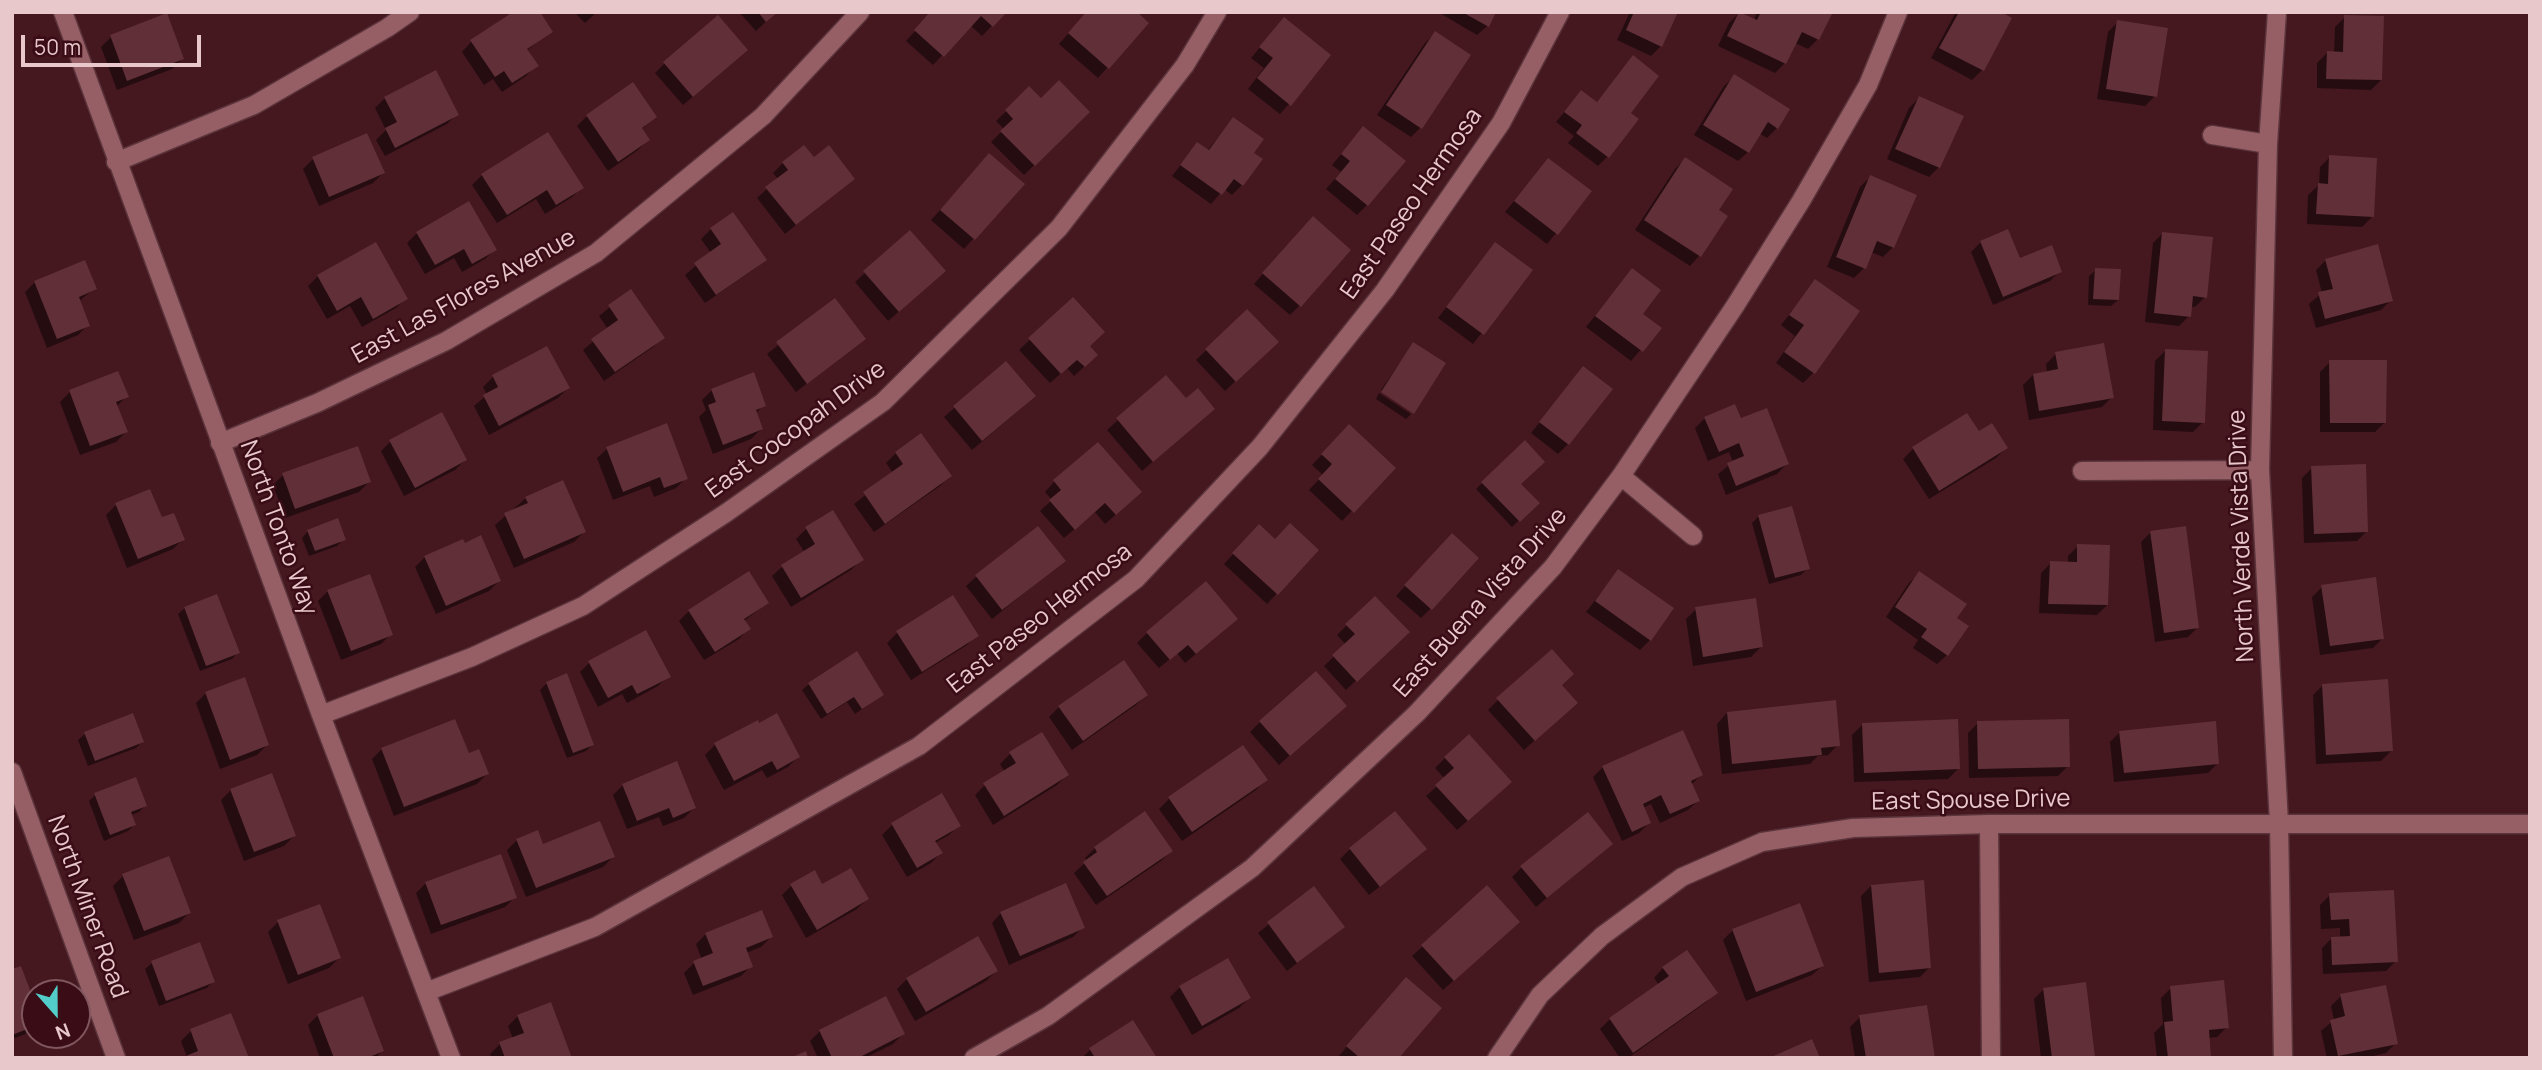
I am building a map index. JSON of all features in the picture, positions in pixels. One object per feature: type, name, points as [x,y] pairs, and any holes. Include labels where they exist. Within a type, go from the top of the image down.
[{"type":"street","name":"North Tonto Way","points":[[64,12],[116,162],[451,1058]]},
{"type":"street","points":[[116,162],[254,105],[410,12]]},
{"type":"street","name":"East Las Flores Avenue","points":[[220,443],[317,403],[446,341],[596,253],[763,116],[860,12]]},
{"type":"street","name":"East Cocopah Drive","points":[[321,715],[472,657],[583,606],[726,513],[883,402],[1059,228],[1185,65],[1217,12]]},
{"type":"street","name":"East Paseo Hermosa","points":[[426,992],[595,927],[919,746],[1136,579],[1260,447],[1385,290],[1501,123],[1560,12]]},
{"type":"street","name":"East Buena Vista Drive","points":[[974,1058],[1048,1016],[1252,868],[1417,713],[1553,568],[1621,476],[1735,306],[1801,201],[1868,85],[1898,12]]},
{"type":"street","name":"North Verde Vista Drive","points":[[2277,12],[2268,144],[2260,470],[2279,823],[2283,1058]]},
{"type":"street","points":[[2212,135],[2268,144]]},
{"type":"street","points":[[2082,471],[2260,470]]},
{"type":"street","points":[[1621,476],[1693,536]]},
{"type":"street","name":"North Miner Road","points":[[12,772],[116,1058]]},
{"type":"street","points":[[1989,824],[1991,1058]]},
{"type":"street","name":"East Spouse Drive","points":[[1497,1058],[1540,995],[1601,936],[1682,877],[1762,842],[1853,828],[1989,824],[2530,824]]},
{"type":"building","points":[[513,12],[540,12],[553,32],[527,49],[539,66],[512,83],[504,71],[495,77],[470,40]]},
{"type":"building","points":[[758,12],[778,12],[766,22]]},
{"type":"building","points":[[930,12],[1007,12],[993,27],[981,16],[944,57],[914,30]]},
{"type":"building","points":[[1086,12],[1137,12],[1149,23],[1109,69],[1068,33]]},
{"type":"building","points":[[1462,12],[1496,12],[1489,27]]},
{"type":"building","points":[[1634,12],[1678,12],[1662,47],[1626,30]]},
{"type":"building","points":[[1739,12],[1757,20],[1761,12],[1833,12],[1819,40],[1802,32],[1786,64],[1727,36]]},
{"type":"building","points":[[1959,12],[2001,12],[2012,18],[1984,71],[1939,48]]},
{"type":"building","points":[[167,13],[184,59],[127,81],[110,35]]},
{"type":"building","points":[[718,15],[748,50],[693,97],[663,62]]},
{"type":"building","points":[[2344,15],[2384,16],[2382,80],[2326,79],[2327,51],[2343,52]]},
{"type":"building","points":[[1284,17],[1331,55],[1291,106],[1257,78],[1273,58],[1259,47]]},
{"type":"building","points":[[2117,20],[2168,28],[2157,97],[2106,89]]},
{"type":"building","points":[[1435,31],[1471,55],[1422,129],[1386,105]]},
{"type":"building","points":[[1633,55],[1659,76],[1631,113],[1639,119],[1609,158],[1576,133],[1582,125],[1564,112],[1581,90],[1597,102]]},
{"type":"building","points":[[436,70],[459,115],[395,148],[385,128],[397,122],[384,97]]},
{"type":"building","points":[[1734,74],[1790,109],[1778,129],[1768,122],[1749,153],[1703,125]]},
{"type":"building","points":[[1059,80],[1090,112],[1035,166],[1000,131],[1013,119],[1005,110],[1029,86],[1041,98]]},
{"type":"building","points":[[633,82],[657,117],[642,128],[650,140],[618,162],[586,115]]},
{"type":"building","points":[[1919,96],[1964,116],[1940,168],[1895,149]]},
{"type":"building","points":[[1233,117],[1264,139],[1254,153],[1263,159],[1243,186],[1234,179],[1222,195],[1180,165],[1197,142],[1209,150]]},
{"type":"building","points":[[1363,126],[1406,161],[1368,206],[1335,179],[1350,161],[1341,154]]},
{"type":"building","points":[[548,132],[584,188],[556,205],[547,190],[507,215],[481,174]]},
{"type":"building","points":[[367,133],[385,173],[329,197],[312,157]]},
{"type":"building","points":[[804,145],[814,157],[829,145],[855,179],[796,225],[765,187],[788,170],[782,162]]},
{"type":"building","points":[[989,153],[1025,184],[975,240],[940,210]]},
{"type":"building","points":[[2329,155],[2377,158],[2374,217],[2316,214],[2318,183],[2328,184]]},
{"type":"building","points":[[1685,157],[1733,189],[1719,210],[1728,216],[1701,257],[1644,220]]},
{"type":"building","points":[[1548,158],[1592,191],[1558,235],[1514,201]]},
{"type":"building","points":[[1870,175],[1917,195],[1894,248],[1877,241],[1866,269],[1836,257]]},
{"type":"building","points":[[469,201],[497,250],[472,264],[464,249],[435,265],[416,232]]},
{"type":"building","points":[[733,212],[767,260],[716,295],[694,263],[721,244],[710,228]]},
{"type":"building","points":[[1313,216],[1351,250],[1301,307],[1262,273]]},
{"type":"building","points":[[2008,229],[2020,258],[2052,245],[2062,272],[2003,297],[1980,241]]},
{"type":"building","points":[[910,230],[946,271],[899,312],[863,271]]},
{"type":"building","points":[[2162,232],[2213,237],[2207,298],[2193,296],[2191,317],[2154,313]]},
{"type":"building","points":[[376,242],[408,299],[373,319],[361,297],[337,311],[317,275]]},
{"type":"building","points":[[1495,242],[1533,270],[1484,335],[1446,307]]},
{"type":"building","points":[[2378,244],[2393,301],[2325,319],[2318,292],[2333,289],[2325,259]]},
{"type":"building","points":[[85,260],[97,289],[79,297],[90,326],[57,339],[34,281]]},
{"type":"building","points":[[1632,268],[1661,290],[1643,314],[1662,328],[1643,352],[1595,316]]},
{"type":"building","points":[[2095,268],[2121,269],[2119,300],[2093,299]]},
{"type":"building","points":[[1815,279],[1860,311],[1815,374],[1784,352],[1804,325],[1789,315]]},
{"type":"building","points":[[631,289],[665,338],[615,372],[591,339],[618,320],[608,305]]},
{"type":"building","points":[[1073,297],[1105,332],[1090,346],[1098,355],[1085,367],[1077,360],[1061,374],[1028,338]]},
{"type":"building","points":[[835,298],[866,339],[807,384],[776,342]]},
{"type":"building","points":[[1247,309],[1279,342],[1236,382],[1205,349]]},
{"type":"building","points":[[1413,342],[1446,363],[1414,414],[1381,392]]},
{"type":"building","points":[[2104,343],[2114,398],[2039,411],[2033,374],[2058,369],[2055,352]]},
{"type":"building","points":[[547,346],[570,388],[499,426],[483,395],[498,387],[492,375]]},
{"type":"building","points":[[2165,349],[2208,351],[2205,423],[2162,421]]},
{"type":"building","points":[[2329,360],[2387,360],[2386,423],[2330,423]]},
{"type":"building","points":[[1006,361],[1036,396],[982,441],[953,406]]},
{"type":"building","points":[[1583,366],[1613,389],[1569,445],[1539,422]]},
{"type":"building","points":[[118,371],[129,397],[116,402],[128,432],[90,446],[69,390]]},
{"type":"building","points":[[754,372],[766,406],[756,410],[763,429],[723,445],[708,405],[716,402],[711,389]]},
{"type":"building","points":[[1166,375],[1186,398],[1198,388],[1215,409],[1153,462],[1116,418]]},
{"type":"building","points":[[1735,404],[1741,418],[1767,408],[1789,464],[1736,486],[1727,463],[1744,456],[1739,443],[1719,452],[1704,417]]},
{"type":"building","points":[[442,412],[467,460],[415,488],[389,440]]},
{"type":"building","points":[[1967,413],[1979,431],[1992,423],[2008,448],[1939,491],[1912,447]]},
{"type":"building","points":[[667,423],[688,479],[664,488],[660,477],[623,492],[606,447]]},
{"type":"building","points":[[1349,424],[1396,468],[1354,513],[1318,479],[1332,464],[1321,454]]},
{"type":"building","points":[[921,433],[952,476],[885,524],[863,492],[903,464],[895,452]]},
{"type":"building","points":[[1525,440],[1545,462],[1521,484],[1540,503],[1520,522],[1481,482]]},
{"type":"building","points":[[1098,442],[1142,492],[1116,515],[1105,503],[1075,530],[1049,500],[1061,490],[1053,480]]},
{"type":"building","points":[[358,446],[371,482],[295,509],[282,473]]},
{"type":"building","points":[[2366,464],[2368,532],[2314,534],[2311,466]]},
{"type":"building","points":[[563,480],[586,532],[524,559],[504,513],[528,503],[525,497]]},
{"type":"building","points":[[150,489],[162,517],[174,513],[185,540],[138,559],[115,503]]},
{"type":"building","points":[[1792,506],[1810,569],[1775,578],[1758,515]]},
{"type":"building","points":[[833,510],[864,560],[801,598],[781,565],[815,544],[805,527]]},
{"type":"building","points":[[338,518],[346,540],[315,551],[307,530]]},
{"type":"building","points":[[1290,523],[1319,550],[1278,595],[1232,553],[1259,524],[1275,539]]},
{"type":"building","points":[[1038,526],[1066,561],[1002,610],[975,575]]},
{"type":"building","points":[[2186,526],[2199,628],[2164,633],[2150,531]]},
{"type":"building","points":[[1452,533],[1479,558],[1432,610],[1404,585]]},
{"type":"building","points":[[481,535],[501,581],[446,606],[424,556],[463,539],[465,543]]},
{"type":"building","points":[[2077,544],[2110,545],[2108,605],[2048,604],[2050,561],[2077,562]]},
{"type":"building","points":[[1618,569],[1674,608],[1651,641],[1595,601]]},
{"type":"building","points":[[749,571],[769,603],[744,619],[751,629],[715,652],[688,610]]},
{"type":"building","points":[[1919,571],[1967,604],[1957,618],[1969,626],[1948,656],[1921,637],[1927,629],[1895,607]]},
{"type":"building","points":[[370,574],[393,635],[351,651],[327,590]]},
{"type":"building","points":[[2376,577],[2384,639],[2330,646],[2321,585]]},
{"type":"building","points":[[1206,581],[1238,619],[1196,654],[1188,645],[1170,660],[1146,632]]},
{"type":"building","points":[[217,594],[240,653],[206,666],[184,607]]},
{"type":"building","points":[[953,595],[979,636],[922,672],[896,631]]},
{"type":"building","points":[[1375,596],[1410,632],[1357,682],[1332,655],[1355,634],[1345,624]]},
{"type":"building","points":[[1756,598],[1763,647],[1703,657],[1695,607]]},
{"type":"building","points":[[646,630],[671,677],[637,694],[632,685],[608,698],[588,661]]},
{"type":"building","points":[[1552,649],[1574,674],[1562,685],[1578,703],[1535,741],[1496,698]]},
{"type":"building","points":[[857,651],[884,695],[862,709],[854,697],[827,714],[808,683]]},
{"type":"building","points":[[1124,660],[1148,695],[1083,741],[1058,706]]},
{"type":"building","points":[[1316,671],[1347,706],[1290,756],[1259,721]]},
{"type":"building","points":[[567,673],[594,745],[573,753],[546,682]]},
{"type":"building","points":[[245,677],[269,745],[230,760],[205,692]]},
{"type":"building","points":[[2388,679],[2393,751],[2326,755],[2322,684]]},
{"type":"building","points":[[1836,700],[1840,746],[1821,748],[1822,755],[1732,764],[1727,712]]},
{"type":"building","points":[[133,713],[144,742],[95,761],[84,732]]},
{"type":"building","points":[[777,713],[800,757],[777,770],[772,761],[734,781],[714,743]]},
{"type":"building","points":[[455,719],[469,753],[479,749],[489,774],[404,807],[381,748]]},
{"type":"building","points":[[1958,719],[1960,769],[1864,773],[1862,723]]},
{"type":"building","points":[[2069,719],[2070,767],[1978,769],[1977,721]]},
{"type":"building","points":[[2216,721],[2219,764],[2124,773],[2119,731]]},
{"type":"building","points":[[1683,730],[1703,775],[1691,781],[1700,801],[1670,814],[1661,795],[1643,804],[1651,823],[1632,832],[1602,766]]},
{"type":"building","points":[[1042,732],[1069,775],[1004,816],[983,783],[1016,763],[1009,752]]},
{"type":"building","points":[[1469,734],[1512,782],[1468,821],[1435,785],[1454,768],[1444,757]]},
{"type":"building","points":[[1243,745],[1268,780],[1192,832],[1168,797]]},
{"type":"building","points":[[677,761],[696,808],[673,818],[669,808],[637,821],[622,784]]},
{"type":"building","points":[[272,773],[296,836],[254,852],[230,789]]},
{"type":"building","points":[[136,777],[147,806],[131,812],[136,825],[110,835],[94,793]]},
{"type":"building","points":[[942,793],[961,826],[935,841],[943,853],[917,868],[891,823]]},
{"type":"building","points":[[1145,811],[1173,851],[1107,896],[1083,862],[1097,852],[1094,847]]},
{"type":"building","points":[[1395,811],[1427,849],[1380,887],[1349,848]]},
{"type":"building","points":[[1588,812],[1613,844],[1547,898],[1520,866]]},
{"type":"building","points":[[600,821],[615,857],[536,888],[516,839],[538,830],[543,844]]},
{"type":"building","points":[[501,854],[517,898],[441,925],[425,882]]},
{"type":"building","points":[[169,856],[191,913],[144,931],[122,874]]},
{"type":"building","points":[[851,868],[869,899],[817,930],[790,884],[815,870],[822,884]]},
{"type":"building","points":[[1924,880],[1931,968],[1879,973],[1871,885]]},
{"type":"building","points":[[1066,883],[1085,928],[1020,956],[1000,912]]},
{"type":"building","points":[[1487,885],[1520,922],[1454,981],[1421,945]]},
{"type":"building","points":[[1314,886],[1345,927],[1297,963],[1267,922]]},
{"type":"building","points":[[2394,890],[2398,962],[2332,965],[2331,937],[2350,936],[2349,919],[2331,920],[2329,893]]},
{"type":"building","points":[[1800,903],[1824,966],[1756,992],[1732,929]]},
{"type":"building","points":[[320,904],[341,958],[298,975],[277,920]]},
{"type":"building","points":[[762,910],[773,937],[746,948],[753,967],[703,986],[693,961],[713,953],[705,933]]},
{"type":"building","points":[[978,936],[998,971],[926,1012],[906,978]]},
{"type":"building","points":[[200,942],[215,982],[166,1001],[151,961]]},
{"type":"building","points":[[1687,950],[1718,993],[1633,1053],[1609,1018],[1669,976],[1662,967]]},
{"type":"building","points":[[1228,958],[1251,998],[1202,1026],[1179,986]]},
{"type":"building","points":[[21,966],[26,979],[21,979],[21,1031],[12,1035],[12,969]]},
{"type":"building","points":[[1406,977],[1442,1008],[1399,1058],[1360,1058],[1346,1046]]},
{"type":"building","points":[[2224,980],[2229,1028],[2209,1030],[2211,1058],[2168,1058],[2164,1022],[2173,1021],[2170,986]]},
{"type":"building","points":[[2086,982],[2095,1057],[2052,1058],[2043,988]]},
{"type":"building","points":[[2386,985],[2398,1044],[2338,1056],[2330,1020],[2345,1016],[2340,994]]},
{"type":"building","points":[[363,996],[384,1051],[367,1058],[334,1058],[317,1014]]},
{"type":"building","points":[[886,996],[905,1034],[858,1058],[832,1058],[819,1030]]},
{"type":"building","points":[[551,1002],[572,1058],[505,1058],[499,1042],[524,1033],[517,1015]]},
{"type":"building","points":[[1927,1005],[1935,1058],[1866,1058],[1859,1015]]},
{"type":"building","points":[[231,1013],[249,1058],[181,1058],[198,1051],[190,1029]]},
{"type":"building","points":[[1133,1020],[1157,1058],[1095,1058],[1089,1048]]},
{"type":"building","points":[[1812,1039],[1820,1058],[1769,1058]]},
{"type":"building","points":[[806,1051],[808,1058],[790,1058]]}]
